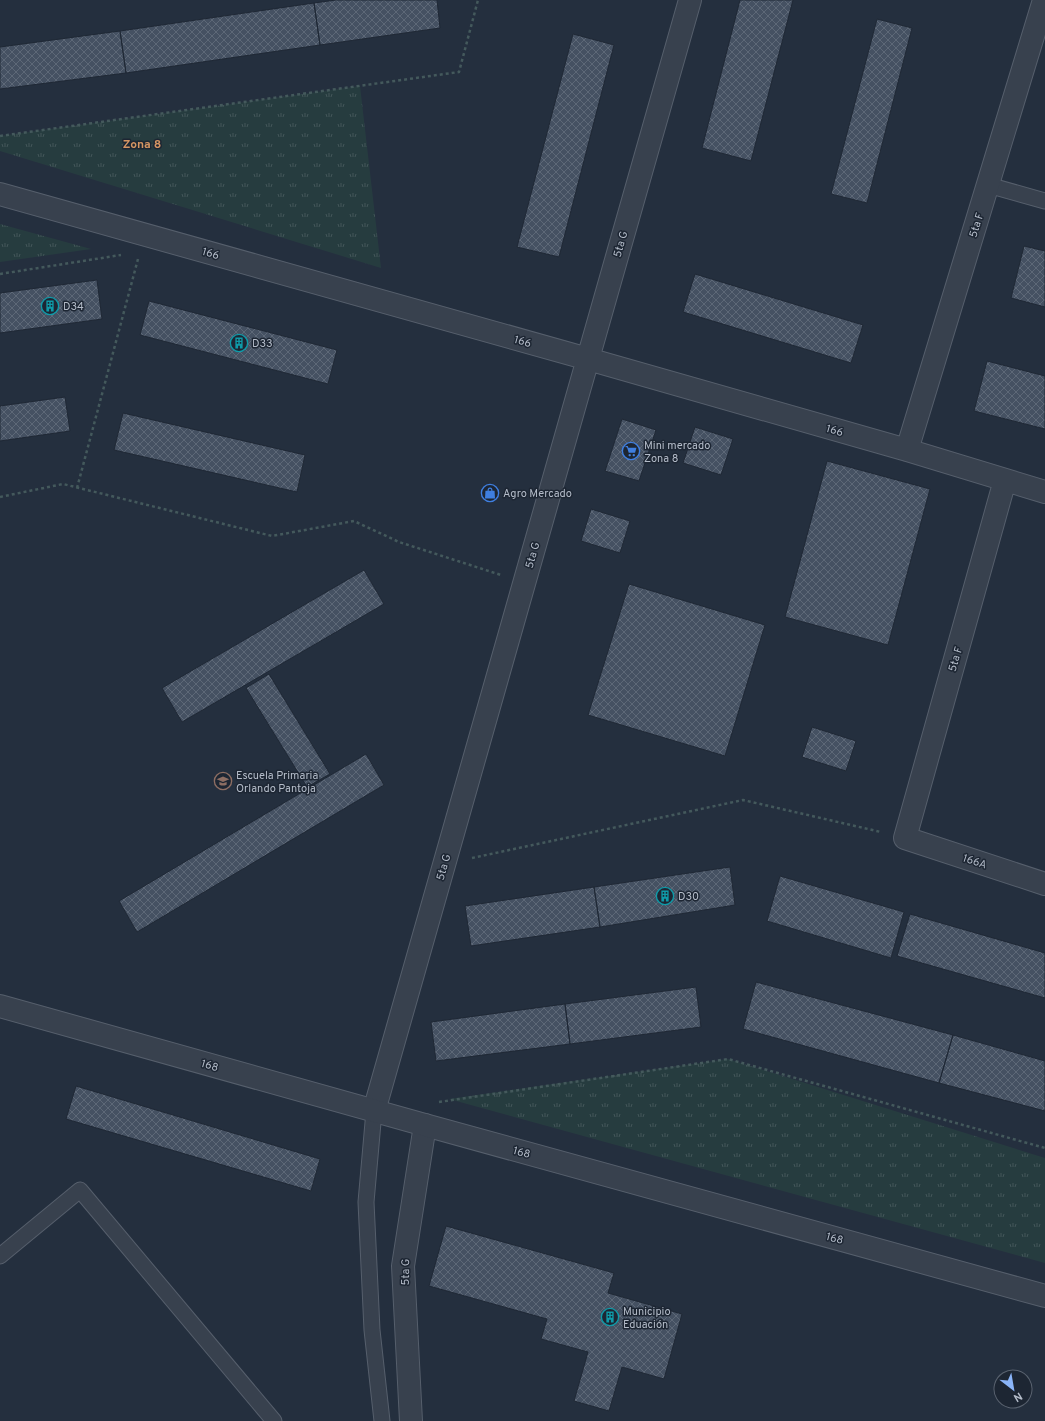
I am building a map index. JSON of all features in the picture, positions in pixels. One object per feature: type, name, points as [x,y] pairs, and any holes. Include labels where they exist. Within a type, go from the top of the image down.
[{"type":"street","name":"5ta G","points":[[374,1111],[690,0]]},
{"type":"street","name":"5ta F","points":[[907,450],[1044,0]]},
{"type":"street","name":"166","points":[[0,194],[142,243],[588,359],[907,450],[1045,492]]},
{"type":"street","name":"5ta F","points":[[905,838],[1005,480]]},
{"type":"street","name":"166A","points":[[905,838],[1045,884]]},
{"type":"street","name":"168","points":[[0,1006],[1045,1296]]},
{"type":"street","name":"5ta G","points":[[411,1421],[403,1266],[425,1125]]},
{"type":"lane","points":[[988,185],[1045,201]]},
{"type":"lane","points":[[374,1111],[366,1202],[372,1330],[382,1421]]},
{"type":"lane","points":[[0,1256],[80,1190],[274,1421]]},
{"type":"path","points":[[0,136],[459,72],[478,0]]},
{"type":"path","points":[[0,274],[142,243],[77,488]]},
{"type":"path","points":[[0,497],[63,484],[272,536],[354,521],[399,542],[524,583]]},
{"type":"path","points":[[444,863],[743,800],[905,838]]},
{"type":"path","points":[[437,1102],[728,1059],[1045,1148]]},
{"type":"green space","points":[[360,86],[381,268],[0,151],[0,136]]},
{"type":"green space","points":[[0,224],[91,249],[0,262]]},
{"type":"green space","points":[[728,1059],[1045,1158],[1045,1263],[449,1099]]},
{"type":"building","points":[[336,0],[437,0],[440,28],[320,45],[314,3]]},
{"type":"building","points":[[740,0],[793,0],[751,161],[702,148]]},
{"type":"building","points":[[314,3],[320,45],[126,73],[120,31]]},
{"type":"building","points":[[877,19],[912,28],[867,203],[831,194]]},
{"type":"building","points":[[120,31],[126,73],[0,89],[0,47]]},
{"type":"building","points":[[573,34],[614,45],[559,257],[517,247]]},
{"type":"building","points":[[1024,246],[1045,251],[1045,307],[1011,298]]},
{"type":"building","points":[[695,274],[863,325],[851,363],[683,312]]},
{"type":"building","name":"D34","points":[[97,280],[102,319],[0,333],[0,293]]},
{"type":"building","name":"D33","points":[[149,301],[337,350],[328,384],[140,335]]},
{"type":"building","points":[[987,361],[1045,376],[1045,429],[974,411]]},
{"type":"building","points":[[65,397],[70,431],[0,441],[0,406]]},
{"type":"building","points":[[123,413],[305,455],[297,492],[114,450]]},
{"type":"building","points":[[622,419],[656,430],[639,481],[605,471]]},
{"type":"building","points":[[695,427],[733,439],[721,475],[683,463]]},
{"type":"building","points":[[827,461],[930,489],[888,645],[785,617]]},
{"type":"building","points":[[591,509],[630,521],[620,553],[581,541]]},
{"type":"building","points":[[364,570],[384,604],[182,722],[162,688]]},
{"type":"building","points":[[629,584],[765,625],[725,756],[588,715]]},
{"type":"building","points":[[269,674],[330,774],[307,787],[246,688]]},
{"type":"building","points":[[812,727],[856,741],[846,771],[802,757]]},
{"type":"building","points":[[366,754],[384,785],[137,932],[119,901]]},
{"type":"building","name":"D30","points":[[730,867],[735,905],[600,927],[594,887]]},
{"type":"building","points":[[780,876],[904,912],[891,958],[767,921]]},
{"type":"building","points":[[594,887],[600,927],[471,946],[465,906]]},
{"type":"building","points":[[910,914],[1045,953],[1045,998],[897,956]]},
{"type":"building","points":[[756,982],[953,1035],[939,1083],[743,1029]]},
{"type":"building","points":[[696,987],[701,1027],[570,1044],[565,1004]]},
{"type":"building","points":[[565,1004],[570,1044],[436,1061],[431,1022]]},
{"type":"building","points":[[953,1035],[1045,1061],[1045,1111],[939,1083]]},
{"type":"building","points":[[76,1086],[320,1159],[311,1191],[66,1119]]},
{"type":"building","name":"Municipio Eduación","points":[[446,1226],[614,1273],[608,1293],[682,1314],[664,1379],[622,1367],[609,1411],[574,1401],[588,1352],[541,1339],[547,1319],[429,1286]]},
{"type":"place","name":"D34","points":[[50,306]]},
{"type":"place","name":"D33","points":[[239,343]]},
{"type":"place","name":"Mini mercado Zona 8","points":[[631,451]]},
{"type":"place","name":"Agro Mercado","points":[[490,493]]},
{"type":"place","name":"Escuela Primaria Orlando Pantoja","points":[[223,781]]},
{"type":"place","name":"D30","points":[[665,896]]},
{"type":"place","name":"Municipio Eduación","points":[[610,1317]]},
{"type":"district","name":"Zona 8","points":[[142,144]]}]
